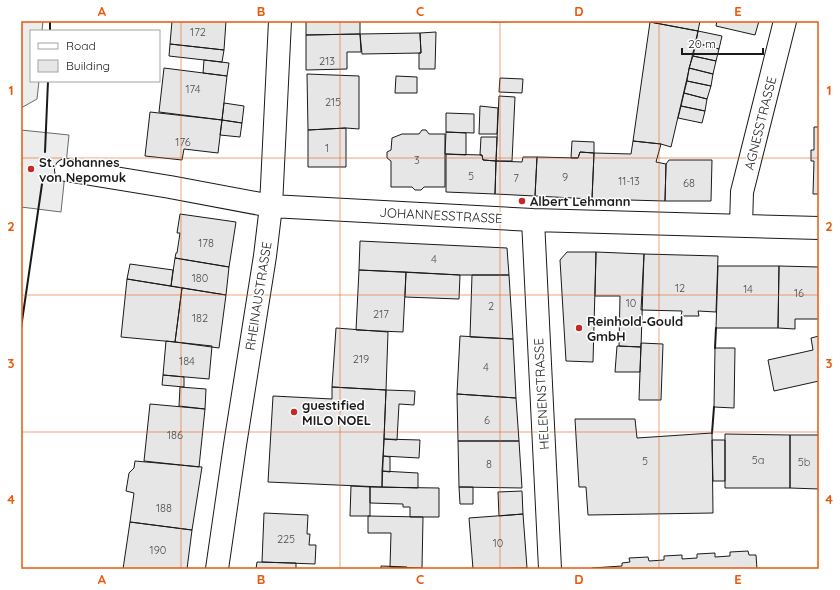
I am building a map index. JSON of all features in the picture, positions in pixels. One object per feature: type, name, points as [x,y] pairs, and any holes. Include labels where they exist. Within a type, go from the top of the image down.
[{"type":"street","name":"RHEINAUSTRASSE","points":[[217,569],[265,256],[271,206],[280,21]]},
{"type":"street","name":"AGNESSTRASSE","points":[[741,226],[742,192],[786,21]]},
{"type":"street","name":"JOHANNESSTRASSE","points":[[66,170],[170,187],[271,206],[533,220],[819,228]]},
{"type":"street","name":"HELENENSTRASSE","points":[[533,220],[550,569]]},
{"type":"shaded area","points":[[21,21],[43,21],[42,30],[30,30],[30,82],[39,82],[37,99],[21,108]]},
{"type":"shaded area","points":[[21,130],[69,135],[61,212],[21,207]]},
{"type":"building","points":[[172,21],[226,21],[224,50],[170,44]]},
{"type":"building","points":[[306,21],[360,21],[360,34],[306,35]]},
{"type":"building","points":[[491,21],[539,21],[491,22]]},
{"type":"building","points":[[650,21],[700,21],[698,31]]},
{"type":"building","points":[[717,21],[759,21],[755,35],[716,26]]},
{"type":"building","points":[[650,22],[698,31],[671,147],[661,144],[633,141]]},
{"type":"building","points":[[698,31],[722,36],[719,49],[696,43]]},
{"type":"building","points":[[436,32],[435,69],[419,69],[419,53],[421,53],[420,33]]},
{"type":"building","points":[[420,33],[421,53],[362,54],[360,34]]},
{"type":"building","points":[[360,34],[361,52],[347,52],[347,69],[306,70],[306,35]]},
{"type":"building","points":[[696,43],[719,49],[716,61],[693,56]]},
{"type":"building","points":[[170,44],[224,50],[222,62],[169,56]]},
{"type":"building","points":[[693,56],[716,61],[713,74],[689,68]]},
{"type":"building","points":[[204,60],[229,63],[227,76],[203,73]]},
{"type":"building","points":[[164,68],[227,76],[222,120],[159,112]]},
{"type":"building","points":[[689,68],[713,74],[711,86],[687,81]]},
{"type":"building","points":[[307,74],[359,76],[359,129],[346,128],[308,130]]},
{"type":"building","points":[[396,76],[417,77],[417,93],[395,93]]},
{"type":"building","points":[[500,78],[523,79],[522,93],[499,92]]},
{"type":"building","points":[[687,81],[711,86],[707,99],[684,93]]},
{"type":"building","points":[[684,93],[707,99],[705,111],[681,106]]},
{"type":"building","points":[[499,96],[515,97],[512,161],[496,161]]},
{"type":"building","points":[[224,103],[244,106],[242,123],[222,120]]},
{"type":"building","points":[[480,106],[498,108],[497,134],[479,134]]},
{"type":"building","points":[[681,106],[705,111],[702,123],[678,118]]},
{"type":"building","points":[[150,112],[222,120],[218,153],[184,149],[182,160],[145,156]]},
{"type":"building","points":[[446,113],[474,114],[474,133],[446,132]]},
{"type":"building","points":[[222,120],[242,123],[240,137],[220,135]]},
{"type":"building","points":[[814,127],[819,127],[819,194],[813,194],[814,161],[811,161],[811,150],[814,150]]},
{"type":"building","points":[[346,128],[346,167],[308,167],[308,130]]},
{"type":"building","points":[[422,130],[426,130],[429,134],[445,134],[445,187],[424,187],[421,190],[415,190],[412,187],[391,187],[391,161],[387,158],[387,152],[391,150],[392,138],[402,134],[419,134]]},
{"type":"building","points":[[446,132],[466,133],[466,155],[445,154]]},
{"type":"building","points":[[481,137],[497,137],[496,161],[483,160],[482,155],[480,155]]},
{"type":"building","points":[[572,141],[594,142],[594,153],[580,152],[578,158],[571,158]]},
{"type":"building","points":[[633,141],[661,144],[656,162],[666,164],[665,201],[592,199],[594,153],[631,154]]},
{"type":"building","points":[[580,152],[594,153],[592,199],[535,196],[537,157],[578,158]]},
{"type":"building","points":[[446,154],[482,155],[483,160],[496,161],[495,194],[446,192]]},
{"type":"building","points":[[523,157],[537,157],[535,196],[495,194],[496,161],[522,162]]},
{"type":"building","points":[[669,160],[712,160],[711,201],[665,201],[666,164]]},
{"type":"building","points":[[180,214],[236,222],[229,267],[175,258],[180,233],[177,233]]},
{"type":"building","points":[[360,241],[507,248],[509,275],[460,275],[359,270]]},
{"type":"building","name":"Reinhold-Gould GmbH","points":[[567,252],[596,252],[593,362],[566,361],[560,260]]},
{"type":"building","points":[[596,252],[644,254],[641,347],[619,346],[620,296],[595,296]]},
{"type":"building","points":[[644,254],[718,256],[716,312],[698,311],[699,316],[681,316],[682,311],[641,310]]},
{"type":"building","points":[[175,258],[229,267],[226,295],[171,286]]},
{"type":"building","points":[[130,264],[173,270],[171,286],[127,279]]},
{"type":"building","points":[[718,266],[779,266],[778,328],[716,328]]},
{"type":"building","points":[[779,266],[819,267],[819,319],[795,319],[795,329],[778,328]]},
{"type":"building","points":[[359,270],[406,272],[403,332],[356,330]]},
{"type":"building","points":[[406,272],[460,275],[459,299],[405,297]]},
{"type":"building","points":[[472,275],[509,275],[513,339],[470,337]]},
{"type":"building","points":[[127,279],[182,288],[175,342],[121,337]]},
{"type":"building","points":[[182,288],[226,295],[219,348],[175,342]]},
{"type":"building","points":[[336,328],[388,332],[386,390],[332,387]]},
{"type":"building","points":[[460,336],[513,339],[516,398],[457,394]]},
{"type":"building","points":[[819,336],[819,381],[774,391],[768,360],[813,350],[811,338]]},
{"type":"building","points":[[166,341],[212,346],[209,379],[163,375]]},
{"type":"building","points":[[641,343],[663,344],[661,400],[639,400]]},
{"type":"building","points":[[617,346],[641,347],[640,372],[615,372]]},
{"type":"building","points":[[715,348],[735,348],[734,408],[714,407]]},
{"type":"building","points":[[163,375],[184,377],[184,387],[162,385]]},
{"type":"building","points":[[180,387],[206,389],[205,409],[179,406]]},
{"type":"building","points":[[332,387],[386,390],[382,487],[268,482],[273,396],[332,399]]},
{"type":"building","points":[[386,390],[415,391],[414,405],[399,404],[397,440],[384,439]]},
{"type":"building","points":[[457,394],[516,398],[519,441],[458,441]]},
{"type":"building","points":[[150,404],[205,409],[199,467],[144,461]]},
{"type":"building","points":[[575,419],[635,419],[637,438],[712,433],[713,513],[588,515],[586,487],[579,487]]},
{"type":"building","points":[[725,434],[790,435],[790,488],[725,488]]},
{"type":"building","points":[[790,435],[819,435],[819,489],[790,488]]},
{"type":"building","points":[[384,439],[420,440],[419,458],[383,456]]},
{"type":"building","points":[[712,440],[725,440],[725,481],[713,481]]},
{"type":"building","points":[[458,441],[519,441],[522,488],[459,487]]},
{"type":"building","points":[[383,456],[390,457],[390,472],[382,471]]},
{"type":"building","points":[[135,461],[202,467],[192,530],[130,522],[134,493],[126,491],[129,473],[134,468]]},
{"type":"building","points":[[382,471],[418,473],[418,488],[382,487]]},
{"type":"building","points":[[351,486],[370,487],[370,516],[350,516]]},
{"type":"building","points":[[370,487],[439,488],[439,517],[410,517],[410,507],[403,507],[403,504],[370,503]]},
{"type":"building","points":[[459,487],[473,487],[473,504],[460,504]]},
{"type":"building","points":[[522,491],[523,514],[499,516],[498,492]]},
{"type":"building","points":[[264,513],[308,515],[307,534],[310,534],[309,545],[316,545],[315,564],[262,562]]},
{"type":"building","points":[[523,514],[527,568],[473,569],[469,518]]},
{"type":"building","points":[[368,516],[423,517],[422,568],[390,567],[391,533],[368,533]]},
{"type":"building","points":[[130,522],[192,530],[187,569],[123,569]]},
{"type":"building","points":[[748,551],[749,555],[756,555],[757,569],[592,569],[622,566],[622,563],[630,562],[629,558],[648,557],[649,561],[664,560],[664,556],[682,555],[682,559],[697,558],[697,554],[715,553],[715,557],[730,556],[730,552]]},
{"type":"building","points":[[257,562],[296,563],[296,569],[256,569]]},
{"type":"building","points":[[381,566],[407,567],[407,569],[381,569]]},
{"type":"wall","points":[[50,21],[50,30]]},
{"type":"wall","points":[[45,152],[48,82]]},
{"type":"wall","points":[[21,328],[42,184]]},
{"type":"wall","points":[[715,348],[716,328]]},
{"type":"wall","points":[[712,433],[714,407]]},
{"type":"place","name":"St. Johannes von Nepomuk","points":[[31,169]]},
{"type":"place","name":"Albert Lehmann","points":[[522,201]]},
{"type":"place","name":"Reinhold-Gould GmbH","points":[[579,328]]},
{"type":"place","name":"guestified MILO NOEL","points":[[294,412]]}]
